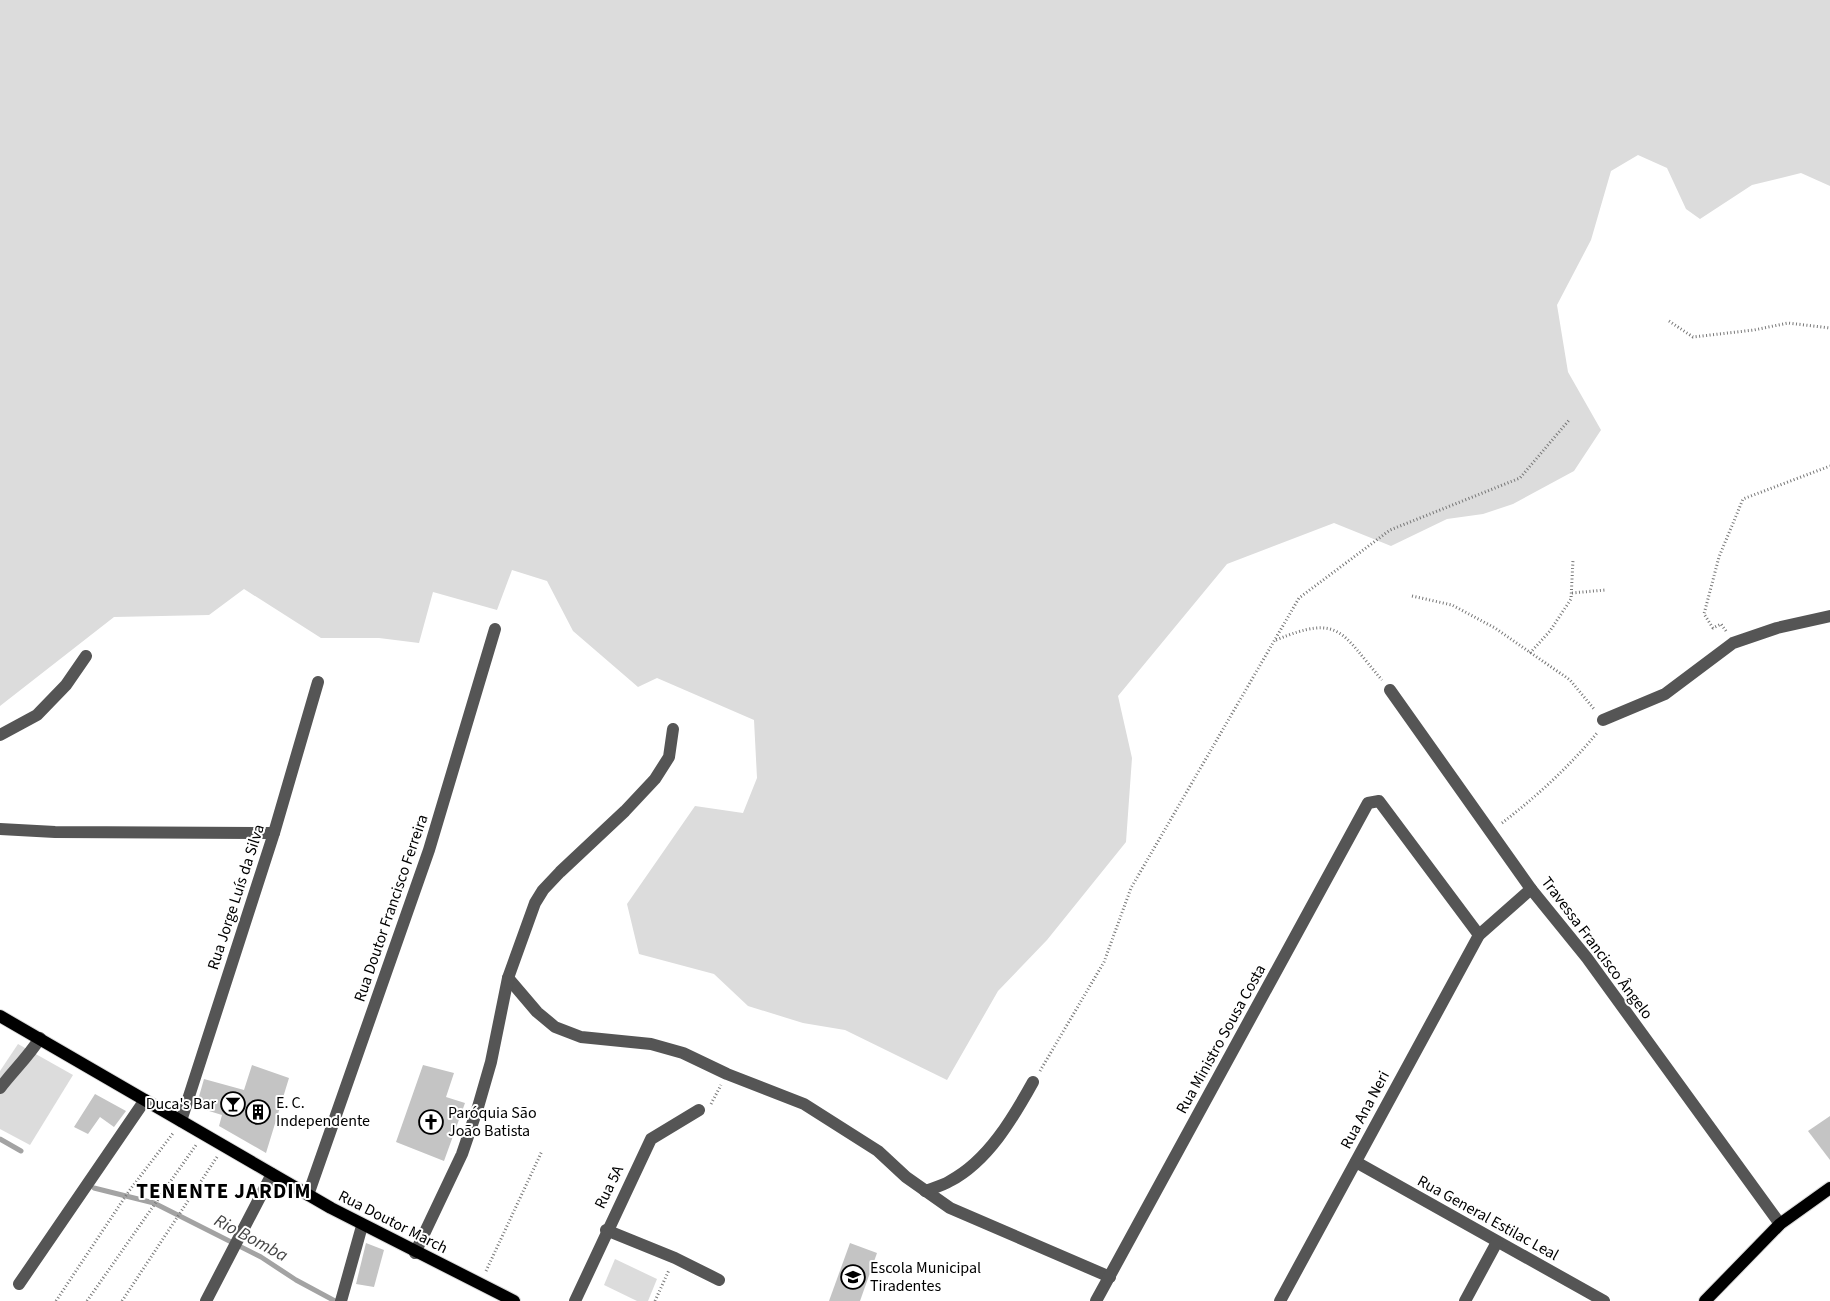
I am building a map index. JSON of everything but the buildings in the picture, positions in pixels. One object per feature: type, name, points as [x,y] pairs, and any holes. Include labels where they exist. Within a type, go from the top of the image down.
[{"type":"main road","name":"Rua Doutor March","points":[[0,1016],[362,1226],[514,1301]]},
{"type":"main road","points":[[1705,1301],[1780,1224],[1830,1188]]},
{"type":"street","points":[[1604,720],[1665,694],[1733,643],[1777,628],[1830,616]]},
{"type":"street","name":"Rua Doutor Francisco Ferreira","points":[[308,1195],[429,850],[494,629]]},
{"type":"street","points":[[0,735],[37,715],[66,685],[86,656]]},
{"type":"street","name":"Rua Jorge Luís da Silva","points":[[182,1121],[274,833],[318,682]]},
{"type":"street","name":"Travessa Francisco Ângelo","points":[[1390,690],[1492,831],[1531,889],[1587,958],[1780,1224]]},
{"type":"street","points":[[415,1252],[462,1154],[478,1108],[491,1062],[508,978],[535,903],[543,890],[655,780],[669,757],[673,729]]},
{"type":"street","name":"Rua Ministro Sousa Costa","points":[[1096,1301],[1368,803],[1372,800],[1379,801],[1479,935]]},
{"type":"street","points":[[0,829],[55,832],[274,833]]},
{"type":"street","name":"Rua Ana Neri","points":[[1280,1301],[1479,935],[1531,889]]},
{"type":"street","points":[[508,978],[537,1012],[555,1027],[581,1037],[651,1044],[684,1054],[726,1074],[804,1104],[878,1151],[906,1177],[950,1208],[1110,1277]]},
{"type":"street","points":[[0,1088],[20,1062],[31,1052],[40,1038]]},
{"type":"street","points":[[925,1192],[950,1182],[983,1155],[1018,1108],[1033,1082]]},
{"type":"street","points":[[19,1284],[84,1192],[145,1100]]},
{"type":"street","name":"Rua 5A","points":[[575,1301],[606,1230],[651,1139],[700,1110]]},
{"type":"street","name":"Rua General Estilac Leal","points":[[1356,1162],[1604,1301]]},
{"type":"street","points":[[206,1301],[272,1174]]},
{"type":"street","points":[[342,1297],[362,1226]]},
{"type":"street","points":[[606,1230],[675,1258],[720,1280]]},
{"type":"street","points":[[1465,1301],[1497,1242]]},
{"type":"path","points":[[1668,321],[1693,337],[1754,330],[1788,323],[1830,328]]},
{"type":"path","points":[[1033,1082],[1104,962],[1132,888],[1299,598],[1390,530],[1520,478],[1570,419]]},
{"type":"path","points":[[1733,643],[1722,624],[1713,628],[1704,614],[1719,557],[1743,499],[1830,466]]},
{"type":"path","points":[[1530,653],[1550,631],[1571,599],[1573,560]]},
{"type":"path","points":[[1572,592],[1605,590]]},
{"type":"path","points":[[1412,596],[1452,605],[1494,628],[1570,680],[1604,720],[1597,733],[1538,795],[1492,831]]},
{"type":"path","points":[[1275,640],[1303,629],[1326,626],[1340,632],[1390,690]]},
{"type":"path","points":[[700,1110],[712,1104],[726,1074]]},
{"type":"path","points":[[56,1301],[129,1190],[182,1121]]},
{"type":"path","points":[[87,1301],[203,1134]]},
{"type":"path","points":[[122,1301],[224,1146]]},
{"type":"path","points":[[484,1275],[542,1151]]},
{"type":"path","points":[[655,1301],[675,1258]]},
{"type":"shaded area","points":[[0,0],[1830,0],[1830,186],[1801,173],[1752,185],[1700,219],[1686,209],[1667,168],[1638,155],[1611,171],[1591,240],[1557,305],[1568,372],[1601,430],[1574,471],[1513,504],[1483,514],[1447,519],[1391,546],[1334,523],[1227,564],[1118,696],[1132,758],[1126,842],[1047,940],[998,991],[947,1080],[845,1030],[803,1023],[748,1006],[714,974],[639,954],[627,904],[695,806],[743,813],[757,778],[754,720],[657,678],[638,687],[573,631],[547,581],[512,570],[497,610],[433,592],[419,643],[379,638],[321,638],[244,589],[209,615],[114,617],[0,706]]},
{"type":"shaded area","points":[[18,1044],[73,1075],[30,1145],[0,1129],[0,1071]]},
{"type":"shaded area","points":[[615,1259],[657,1279],[648,1301],[637,1301],[604,1285]]},
{"type":"waterway","name":"Rio Bomba","points":[[0,1139],[21,1151]]},
{"type":"waterway","name":"Rio Bomba","points":[[94,1188],[154,1203],[261,1257],[296,1280],[335,1301]]},
{"type":"place","name":"Duca's Bar","points":[[233,1104]]},
{"type":"place","name":"E. C. Independente","points":[[258,1112]]},
{"type":"place","name":"Paróquia São João Batista","points":[[431,1122]]},
{"type":"place","name":"Escola Municipal Tiradentes","points":[[853,1277]]},
{"type":"district","name":"TENENTE JARDIM","points":[[224,1191]]}]
